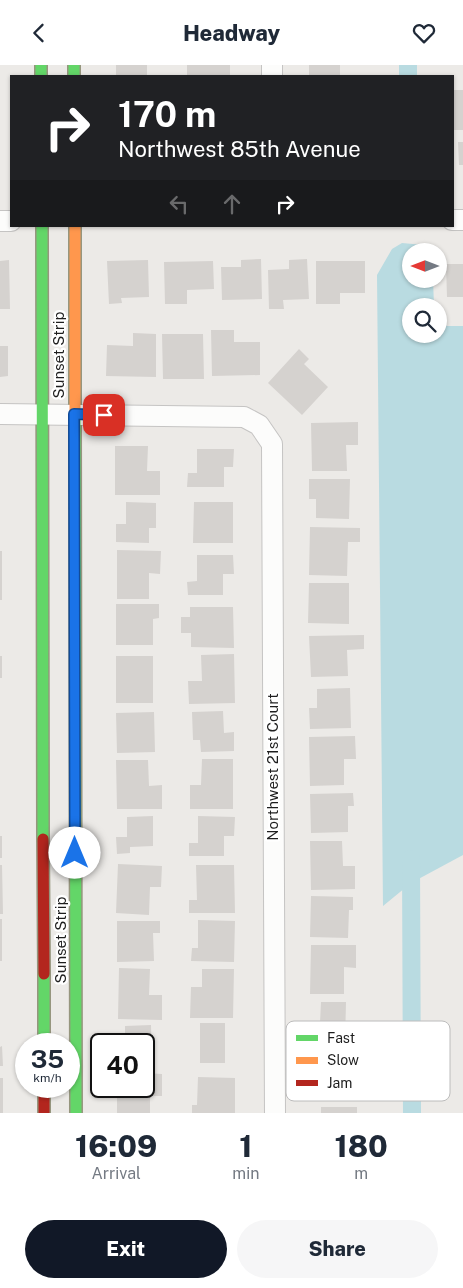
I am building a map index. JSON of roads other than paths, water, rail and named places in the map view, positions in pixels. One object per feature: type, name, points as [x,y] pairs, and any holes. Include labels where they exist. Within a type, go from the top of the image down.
[{"type":"street","name":"Sunset Strip","points":[[42,227],[44,1033]]},
{"type":"street","name":"Sunset Strip","points":[[74,227],[76,1113]]},
{"type":"street","points":[[0,414],[74,414]]},
{"type":"street","name":"Northwest 21st Court","points":[[74,414],[244,417],[259,425],[272,444],[275,1113]]},
{"type":"street","points":[[44,1098],[44,1113]]},
{"type":"water","points":[[402,243],[402,288],[433,288],[434,298],[402,298],[402,343],[447,343],[447,326],[463,326],[463,855],[411,883],[383,906],[377,275],[392,249]]},
{"type":"waterway","points":[[408,65],[408,75]]},
{"type":"waterway","points":[[411,859],[412,1021]]},
{"type":"waterway","points":[[412,1101],[412,1113]]}]
